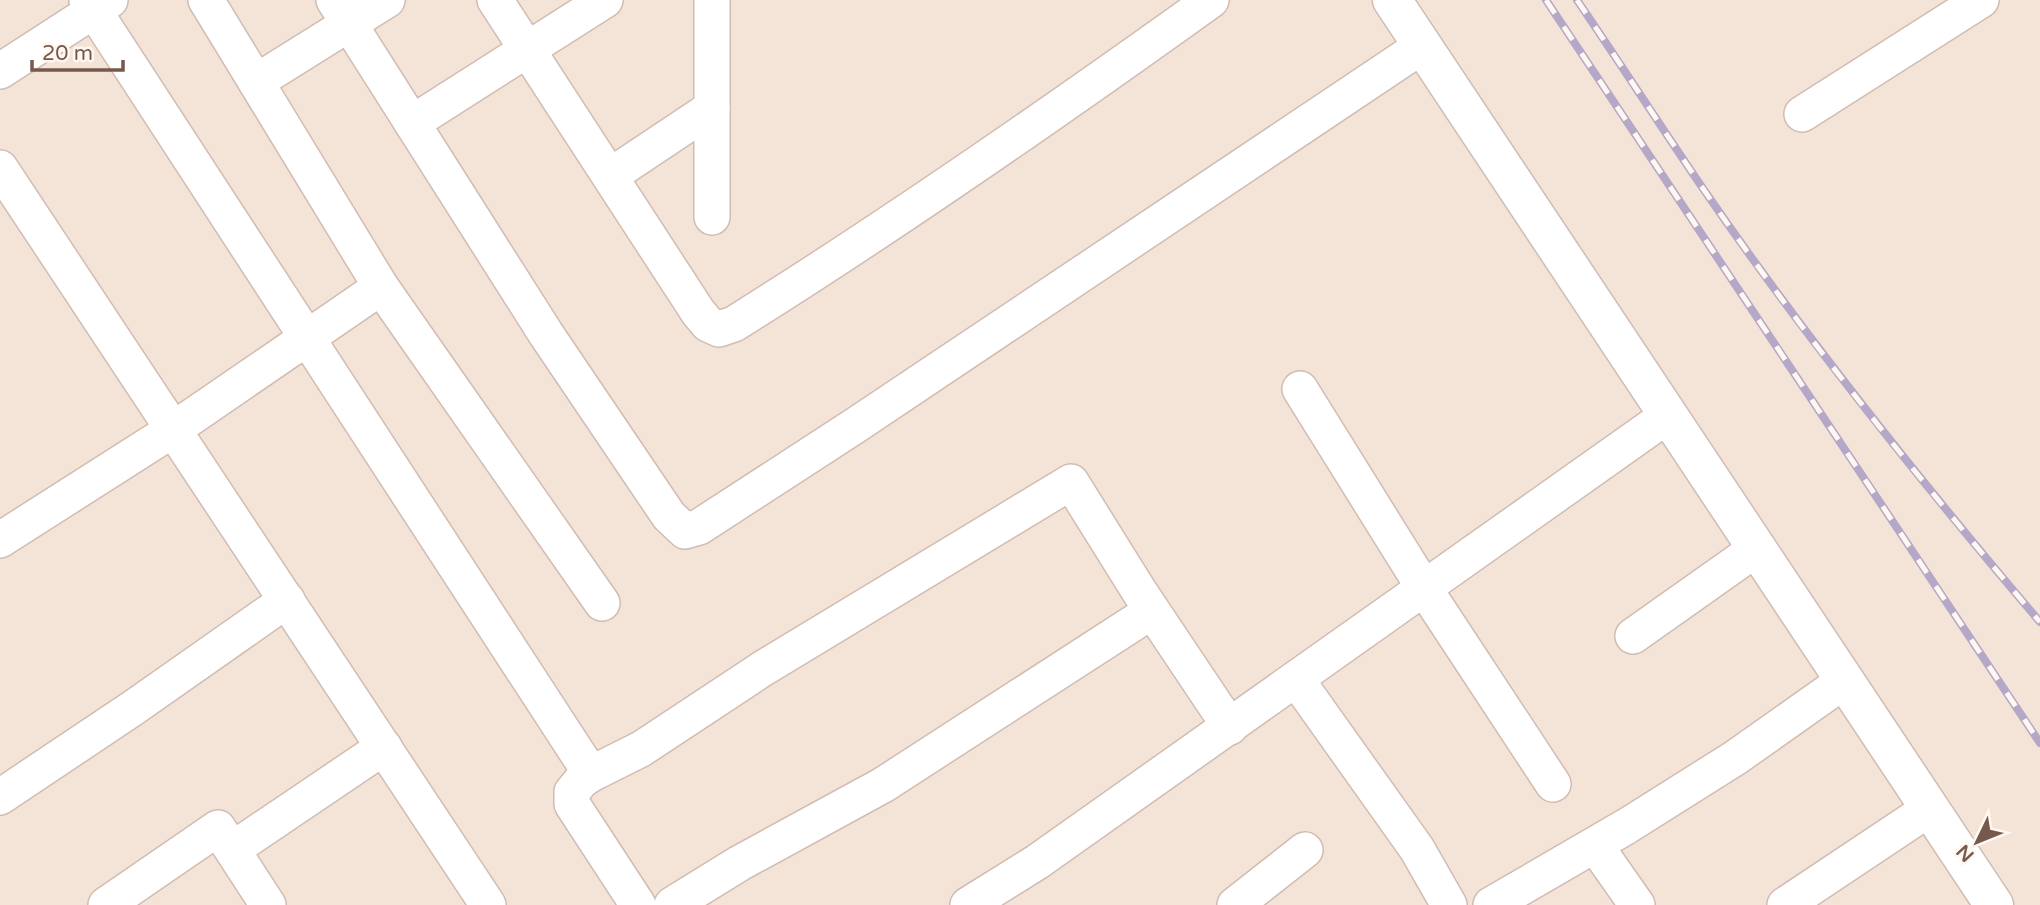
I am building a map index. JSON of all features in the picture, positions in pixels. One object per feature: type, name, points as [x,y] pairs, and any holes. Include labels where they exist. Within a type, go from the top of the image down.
[{"type":"street","points":[[206,0],[382,287],[602,603]]},
{"type":"street","points":[[257,82],[341,12],[387,0]]},
{"type":"street","points":[[495,0],[698,312],[708,324],[719,329],[726,328],[819,270],[1211,0]]},
{"type":"street","points":[[412,123],[605,0]]},
{"type":"street","points":[[712,0],[712,217]]},
{"type":"street","points":[[1392,0],[1994,905]]},
{"type":"street","points":[[1802,114],[1945,10],[1981,0]]},
{"type":"street","points":[[0,71],[97,3],[307,337],[591,775]]},
{"type":"street","points":[[341,12],[545,334],[669,516],[680,528],[690,531],[856,425],[1422,46]]},
{"type":"street","points":[[610,176],[712,108]]},
{"type":"street","points":[[0,168],[488,905]]},
{"type":"street","points":[[0,540],[174,429],[382,287]]},
{"type":"street","points":[[1300,389],[1424,588],[1553,784]]},
{"type":"street","points":[[968,905],[1037,862],[1230,727],[1667,416]]},
{"type":"street","points":[[638,905],[572,804],[572,792],[581,781],[641,749],[762,669],[1071,482],[1152,611],[1230,727]]},
{"type":"street","points":[[1633,636],[1756,549]]},
{"type":"street","points":[[0,797],[288,600]]},
{"type":"street","points":[[672,905],[740,863],[883,785],[1152,611]]},
{"type":"street","points":[[1296,679],[1417,849],[1450,905]]},
{"type":"street","points":[[1491,905],[1595,845],[1735,758],[1844,681]]},
{"type":"street","points":[[233,849],[384,747]]},
{"type":"street","points":[[1786,905],[1929,809]]},
{"type":"street","points":[[106,905],[218,828],[268,905]]},
{"type":"street","points":[[1595,845],[1637,905]]},
{"type":"street","points":[[1235,905],[1305,850]]},
{"type":"shaded area","points":[[0,0],[2040,0],[2040,905],[0,905]]},
{"type":"railway","points":[[1546,0],[2040,743]]},
{"type":"railway","points":[[1577,0],[1704,190],[1783,301],[1909,464],[2040,622]]}]
